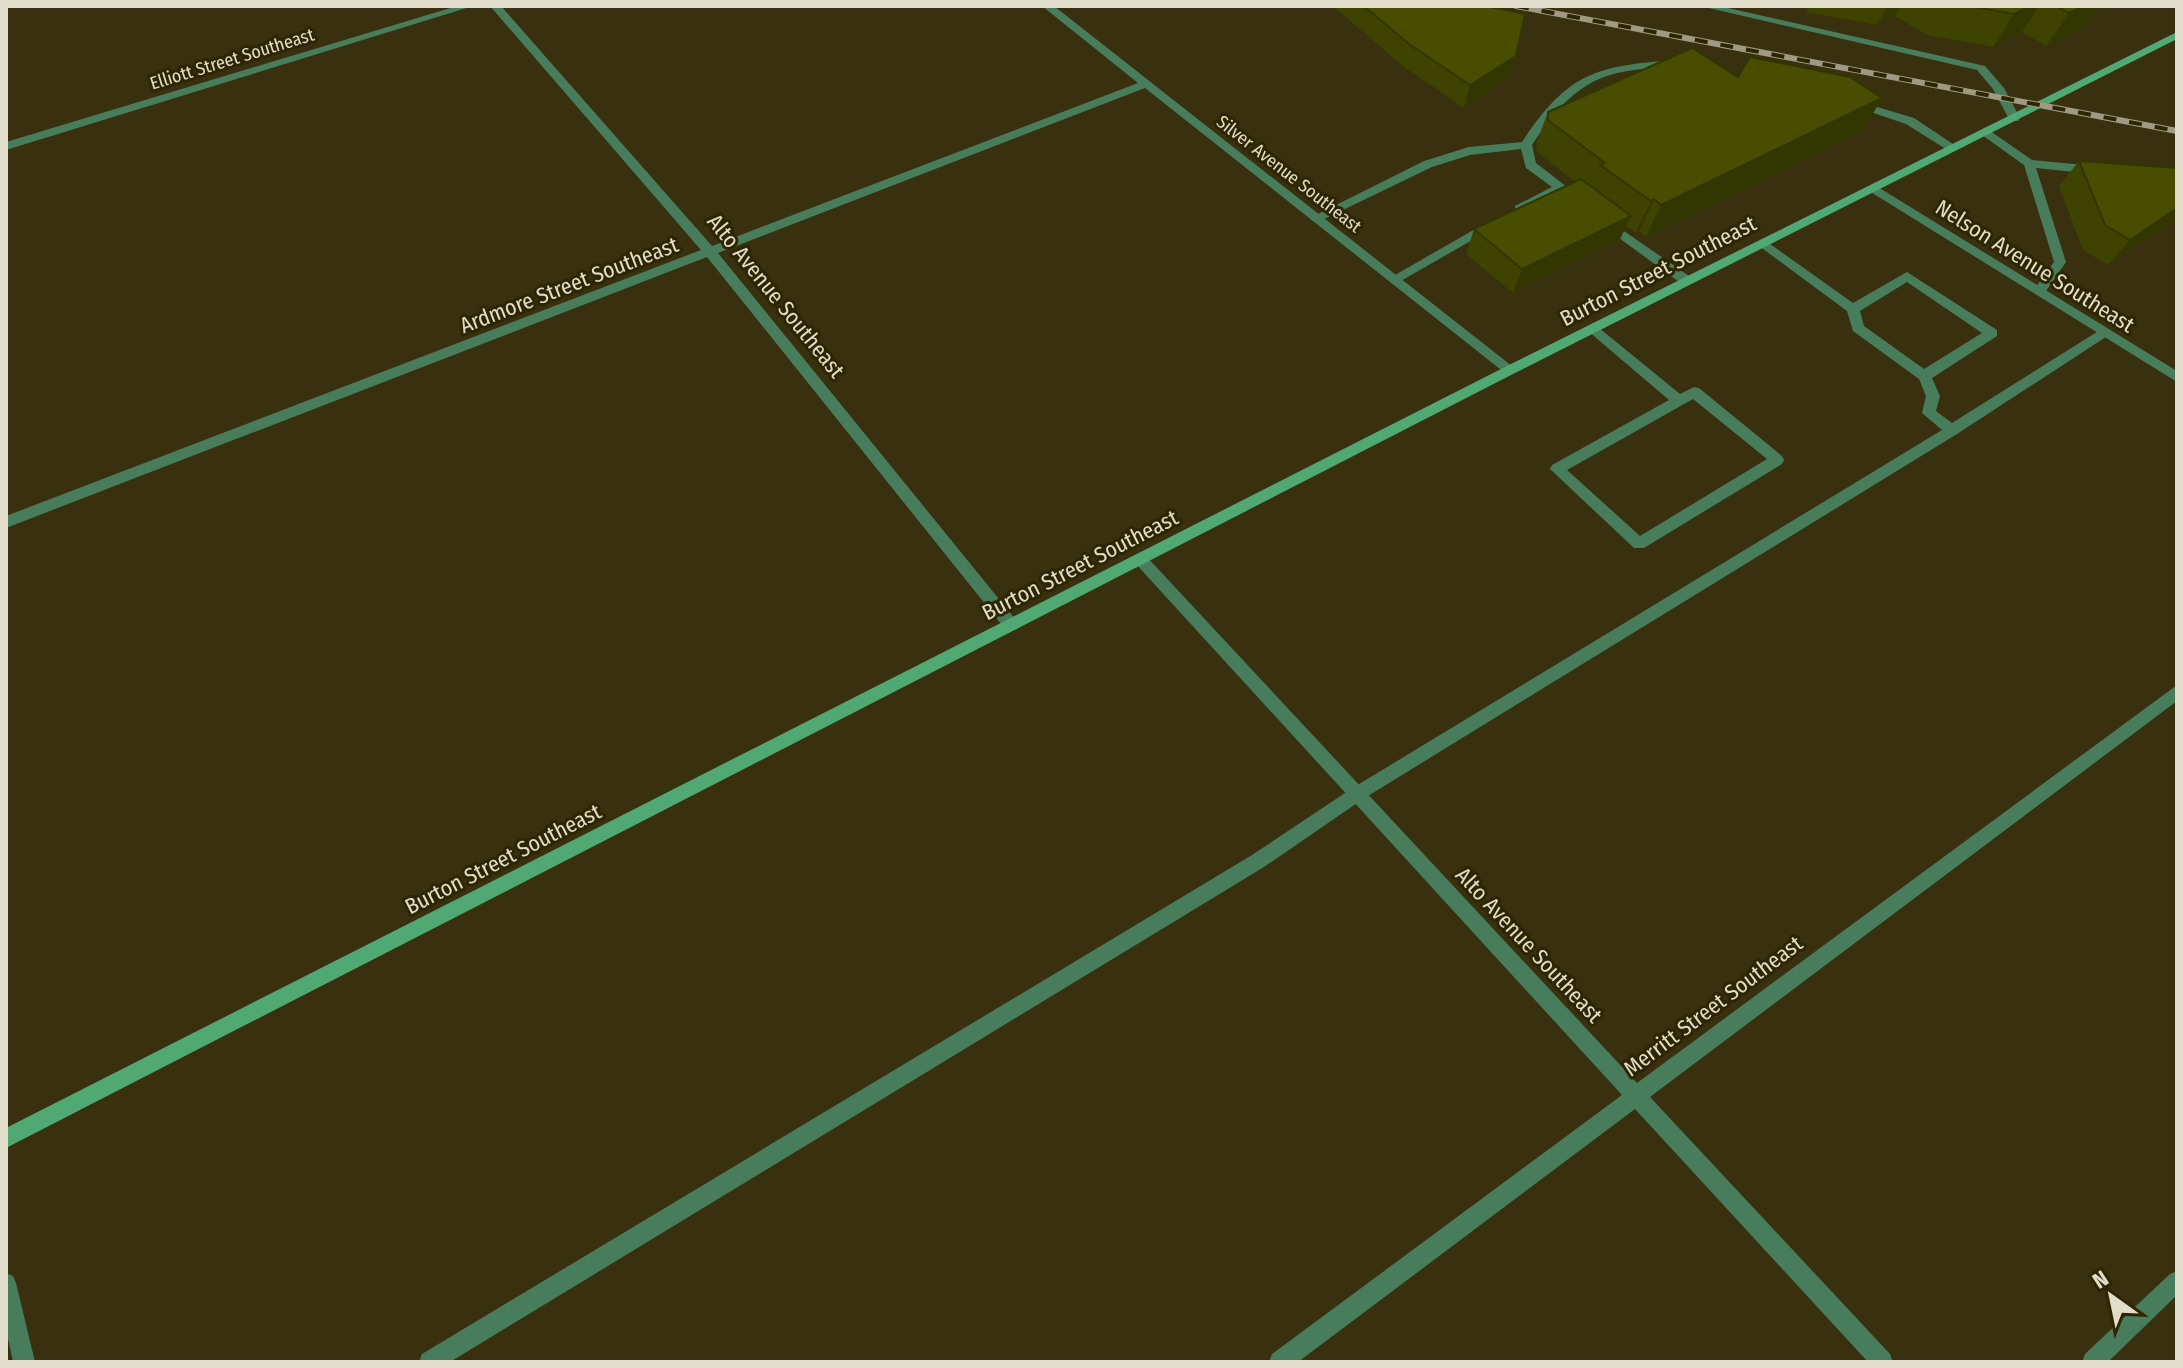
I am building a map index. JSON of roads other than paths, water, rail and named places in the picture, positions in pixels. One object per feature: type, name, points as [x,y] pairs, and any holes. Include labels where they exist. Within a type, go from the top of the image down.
[{"type":"main road","name":"Burton Street Southeast","points":[[6,1138],[1510,370],[2177,35]]},
{"type":"street","name":"Elliott Street Southeast","points":[[6,146],[468,6]]},
{"type":"street","name":"Alto Avenue Southeast","points":[[495,6],[710,252],[1011,625]]},
{"type":"street","name":"Silver Avenue Southeast","points":[[1047,6],[1510,370]]},
{"type":"street","points":[[1705,6],[1981,68],[1998,88],[2014,118]]},
{"type":"street","points":[[1583,205],[1530,165],[1526,145],[1546,112],[1570,87],[1620,66],[1690,65]]},
{"type":"street","name":"Ardmore Street Southeast","points":[[6,522],[1146,84]]},
{"type":"street","points":[[1846,102],[1910,121],[1953,148]]},
{"type":"street","points":[[1986,132],[2029,163],[2103,171]]},
{"type":"street","points":[[1316,218],[1428,164],[1469,151],[1526,145]]},
{"type":"street","points":[[2029,163],[2060,262],[2039,291]]},
{"type":"street","points":[[1394,279],[1560,188]]},
{"type":"street","name":"Nelson Avenue Southeast","points":[[1873,188],[2177,377]]},
{"type":"street","points":[[1595,214],[1687,281]]},
{"type":"street","points":[[1763,243],[1853,309],[1858,328],[1924,376],[1933,396],[1929,413],[1952,430]]},
{"type":"street","points":[[1853,309],[1907,276],[1992,333],[1924,376]]},
{"type":"street","points":[[1593,328],[1679,401]]},
{"type":"street","points":[[430,1362],[1258,861],[1357,794],[2105,333]]},
{"type":"street","points":[[1694,392],[1777,460],[1639,544],[1557,469],[1679,401],[1694,392]]},
{"type":"street","name":"Alto Avenue Southeast","points":[[1140,559],[1882,1362]]},
{"type":"street","name":"Merritt Street Southeast","points":[[1280,1362],[2177,692]]},
{"type":"street","points":[[2093,1362],[2177,1281]]},
{"type":"street","points":[[6,1283],[24,1362]]},
{"type":"railway","points":[[1516,6],[2177,131]]}]
